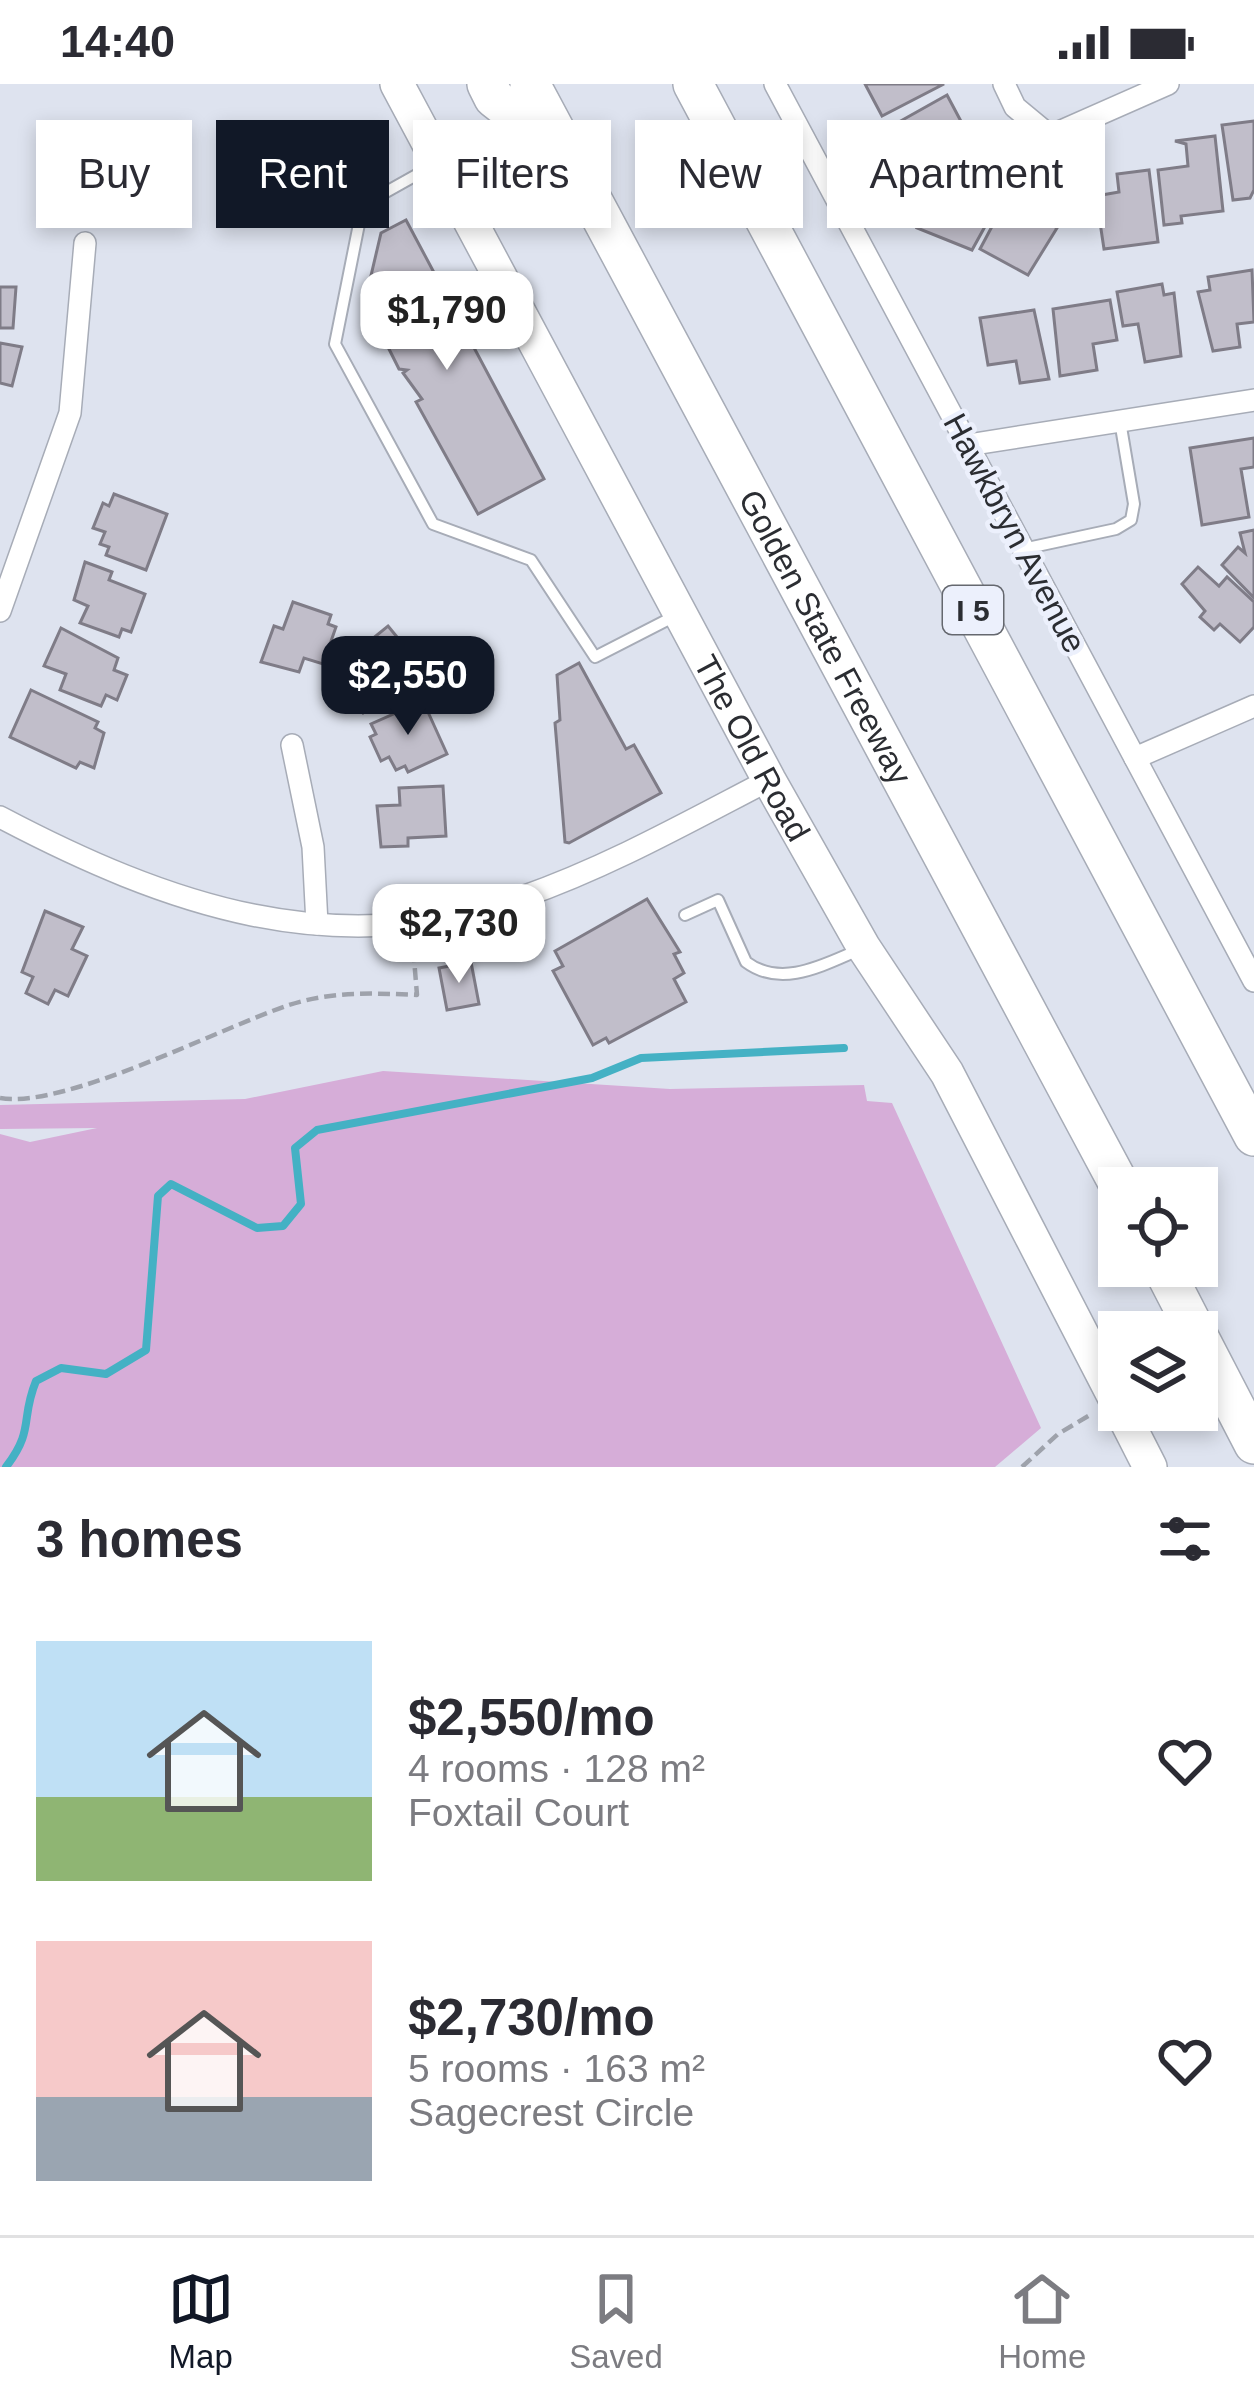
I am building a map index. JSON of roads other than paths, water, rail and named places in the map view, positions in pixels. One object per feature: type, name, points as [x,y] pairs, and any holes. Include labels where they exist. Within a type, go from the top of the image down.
[{"type":"highway","points":[[487,84],[494,98],[522,120]]},
{"type":"highway","name":"Golden State Freeway","points":[[530,84],[549,120]]},
{"type":"highway","name":"I 5","points":[[693,84],[1254,1136]]},
{"type":"highway","name":"Golden State Freeway","points":[[607,228],[1110,1167]]},
{"type":"highway","points":[[1218,1375],[1254,1444]]},
{"type":"main road","name":"The Old Road","points":[[397,84],[416,120]]},
{"type":"main road","name":"The Old Road","points":[[474,228],[769,780],[864,948],[947,1073],[1098,1364]]},
{"type":"main road","name":"The Old Road","points":[[1132,1431],[1150,1467]]},
{"type":"street","name":"Hawkbryn Avenue","points":[[775,84],[1254,981]]},
{"type":"street","points":[[1004,84],[1015,107],[1050,136],[1168,84]]},
{"type":"street","points":[[0,611],[70,413],[85,243]]},
{"type":"street","points":[[968,445],[1254,400]]},
{"type":"street","points":[[1135,758],[1254,706]]},
{"type":"street","points":[[292,745],[313,847],[317,924]]},
{"type":"street","points":[[0,817],[97,868],[250,919],[317,924],[411,922],[517,900],[595,869],[769,780]]},
{"type":"lane","points":[[413,177],[370,201],[360,219],[334,344],[433,524],[531,560],[595,657],[680,614]]},
{"type":"lane","points":[[1023,549],[1116,529],[1131,520],[1134,504],[1119,419]]},
{"type":"lane","points":[[685,915],[718,900],[746,962],[775,975],[807,972],[864,948]]},
{"type":"waterway","points":[[6,1467],[21,1443],[36,1381],[61,1368],[106,1374],[146,1350],[158,1196],[171,1184],[257,1228],[283,1226],[301,1204],[295,1148],[317,1130],[592,1078],[641,1058],[844,1048]]}]
